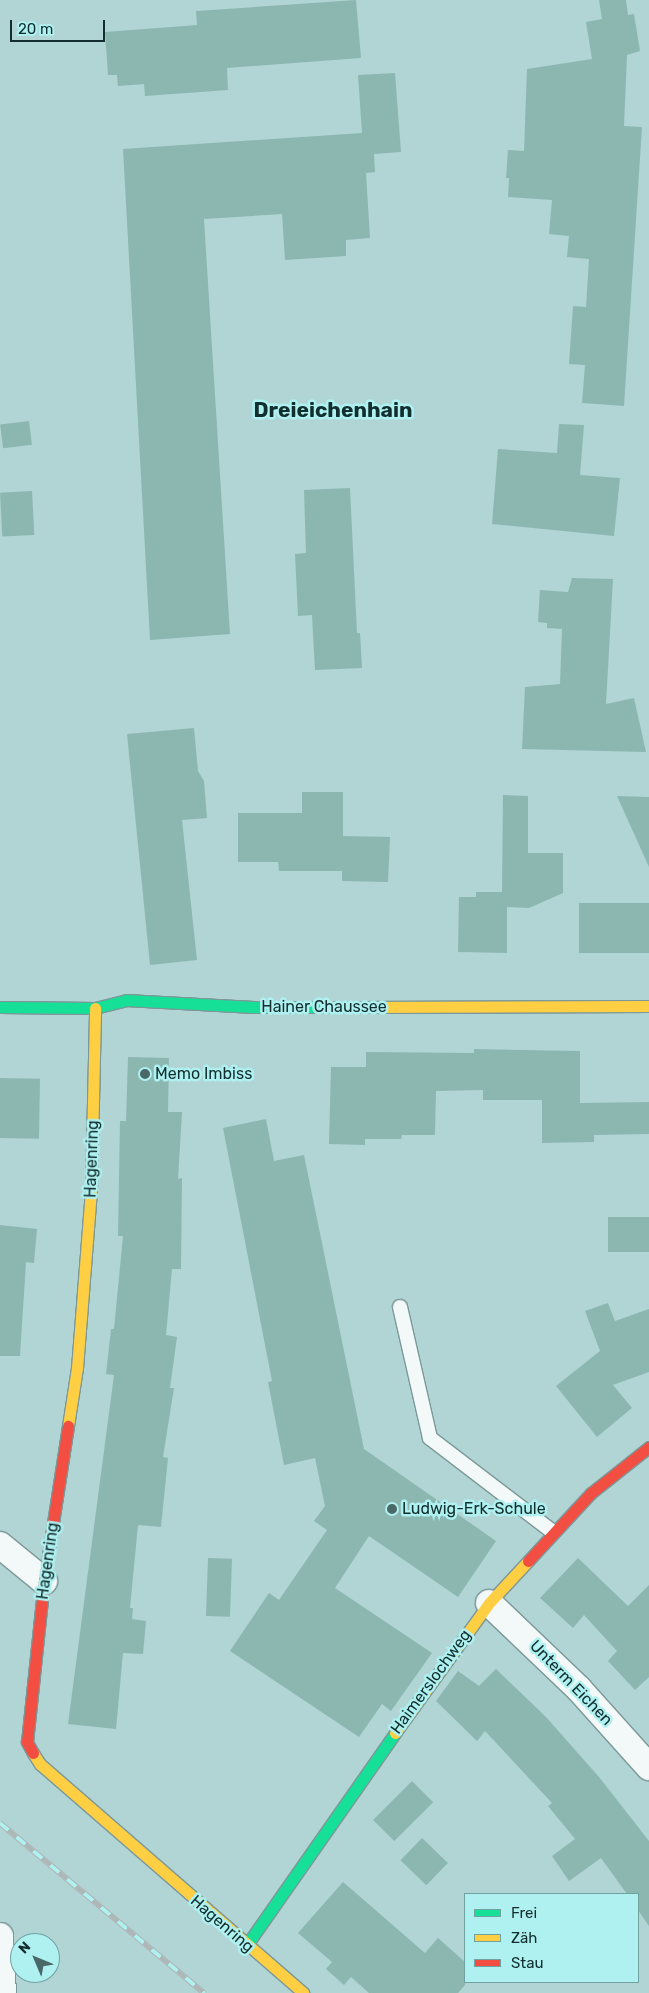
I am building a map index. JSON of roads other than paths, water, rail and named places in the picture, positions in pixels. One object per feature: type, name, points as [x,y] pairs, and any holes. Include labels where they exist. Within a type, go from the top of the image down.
[{"type":"street","name":"Hainer Chaussee","points":[[0,1007],[95,1008],[126,1000],[254,1007],[649,1006]]},
{"type":"street","name":"Hagenring","points":[[95,1008],[91,1190],[77,1368],[44,1581],[26,1732],[31,1752],[40,1764],[246,1946],[303,1993]]},
{"type":"street","name":"Haimerslochweg","points":[[246,1946],[449,1656],[489,1603],[591,1493],[649,1447]]},
{"type":"street","points":[[0,1545],[44,1581]]},
{"type":"street","name":"Unterm Eichen","points":[[489,1603],[579,1689],[649,1767]]},
{"type":"street","points":[[0,1936],[3,1993]]},
{"type":"lane","points":[[400,1307],[430,1438],[553,1532]]},
{"type":"railway","points":[[0,1823],[204,1993]]},
{"type":"place","name":"Memo Imbiss","points":[[145,1074]]},
{"type":"place","name":"Ludwig-Erk-Schule","points":[[392,1509]]},
{"type":"district","name":"Dreieichenhain","points":[[333,410]]}]
